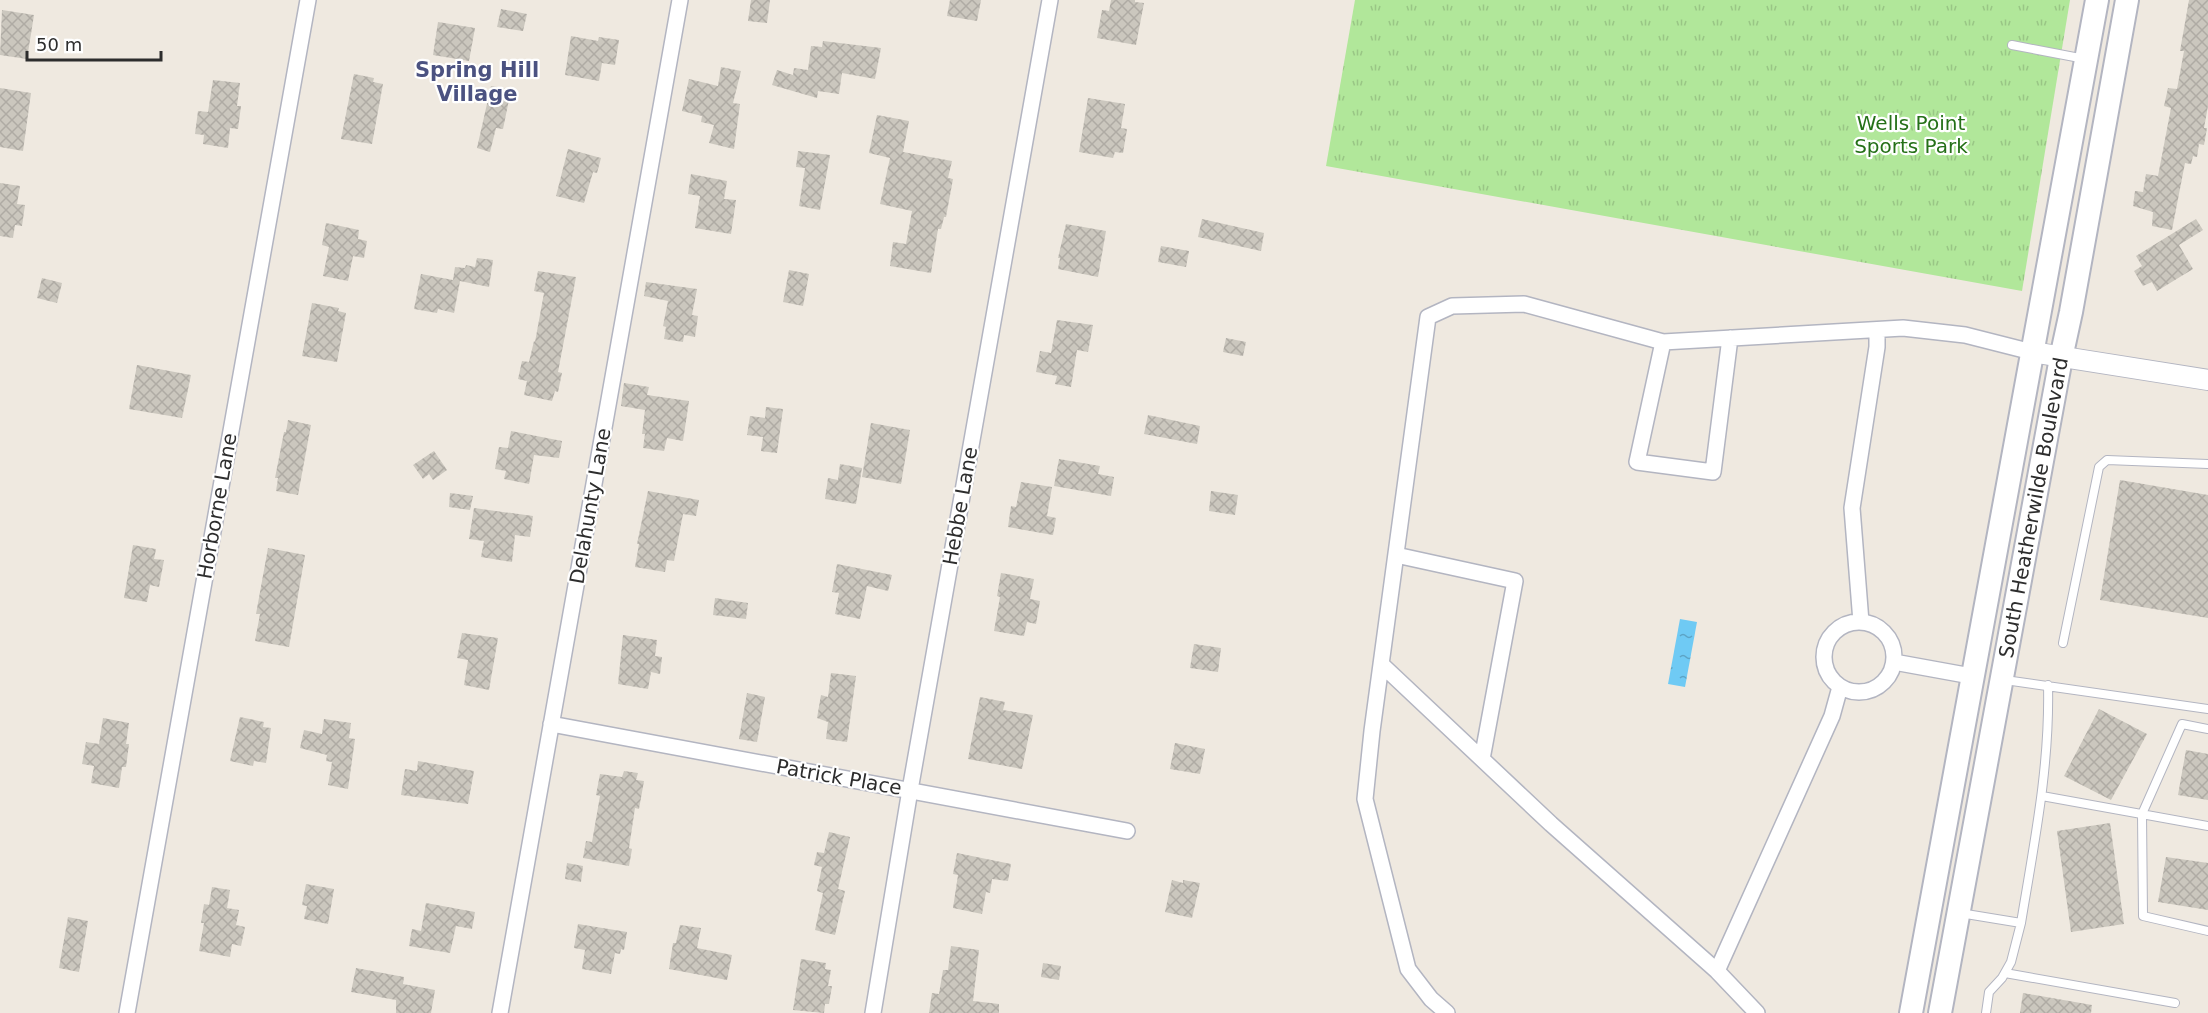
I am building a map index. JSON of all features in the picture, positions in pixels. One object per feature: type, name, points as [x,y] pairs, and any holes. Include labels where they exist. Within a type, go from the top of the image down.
[{"type":"main road","name":"South Heatherwilde Boulevard","points":[[1911,1013],[1971,676],[2042,306],[2097,0]]},
{"type":"main road","name":"South Heatherwilde Boulevard","points":[[1940,1013],[2127,0]]},
{"type":"main road","points":[[1971,676],[2001,680]]},
{"type":"street","name":"Horborne Lane","points":[[127,1013],[308,0]]},
{"type":"street","name":"Delahunty Lane","points":[[500,1013],[680,0]]},
{"type":"street","name":"Hebbe Lane","points":[[873,1013],[910,790],[1050,0]]},
{"type":"street","points":[[1447,1013],[1431,999],[1408,969],[1365,799],[1428,316],[1452,306],[1524,304],[1663,342],[1903,328],[1965,335],[2061,358],[2208,380]]},
{"type":"street","points":[[1861,622],[1852,508],[1877,347],[1877,330]]},
{"type":"street","points":[[1663,342],[1637,462],[1713,472],[1730,338]]},
{"type":"street","points":[[1396,555],[1515,580],[1482,759]]},
{"type":"street","points":[[1861,622],[1882,631],[1890,640],[1894,650],[1894,662],[1883,683],[1874,689],[1862,692],[1840,687],[1826,669],[1824,658],[1831,637],[1839,629],[1861,622]]},
{"type":"street","points":[[1894,662],[1971,676]]},
{"type":"street","points":[[1381,664],[1551,824],[1717,971],[1757,1013]]},
{"type":"street","points":[[1717,971],[1832,716],[1840,687]]},
{"type":"street","name":"Patrick Place","points":[[551,724],[1127,831]]},
{"type":"lane","points":[[2012,45],[2086,59]]},
{"type":"lane","points":[[2063,643],[2099,467],[2107,460],[2208,464]]},
{"type":"lane","points":[[2001,680],[2208,709]]},
{"type":"lane","points":[[1986,1013],[1989,992],[2011,962],[2021,923],[2042,796],[2049,722],[2048,685]]},
{"type":"lane","points":[[2208,729],[2182,724],[2142,814],[2144,916],[2208,931]]},
{"type":"lane","points":[[2042,796],[2208,826]]},
{"type":"lane","points":[[1958,913],[2021,923]]},
{"type":"lane","points":[[2005,973],[2175,1003]]},
{"type":"green space","name":"Wells Point Sports Park","points":[[1355,0],[2070,0],[2022,291],[1326,166]]},
{"type":"water","points":[[1680,619],[1697,622],[1685,687],[1668,684]]},
{"type":"building","points":[[751,0],[770,0],[767,23],[748,21]]},
{"type":"building","points":[[950,0],[981,0],[977,21],[947,16]]},
{"type":"building","points":[[1111,0],[1135,0],[1135,2],[1144,3],[1136,45],[1097,38],[1102,10],[1109,11]]},
{"type":"building","points":[[2189,0],[2208,0],[2208,106],[2204,128],[2207,128],[2204,145],[2199,144],[2197,157],[2193,156],[2191,164],[2185,163],[2172,230],[2152,226],[2153,212],[2133,206],[2135,191],[2143,192],[2146,174],[2158,176],[2171,108],[2164,106],[2168,88],[2177,89],[2184,51],[2180,51]]},
{"type":"building","points":[[501,9],[527,14],[523,31],[497,27]]},
{"type":"building","points":[[2,10],[34,15],[27,59],[0,55]]},
{"type":"building","points":[[438,22],[475,28],[469,61],[433,55]]},
{"type":"building","points":[[571,36],[598,41],[599,37],[619,40],[615,65],[602,63],[599,81],[565,75]]},
{"type":"building","points":[[823,41],[881,48],[875,79],[842,73],[839,94],[818,91],[817,98],[772,85],[777,70],[793,75],[794,68],[808,70],[811,46],[822,47]]},
{"type":"building","points":[[721,67],[741,71],[733,103],[740,104],[734,149],[709,143],[714,125],[701,122],[702,116],[682,111],[689,79],[718,86]]},
{"type":"building","points":[[354,74],[374,78],[373,82],[383,84],[372,144],[341,139]]},
{"type":"building","points":[[213,80],[240,83],[237,106],[241,106],[238,129],[230,128],[228,148],[203,144],[204,135],[195,134],[198,111],[208,112]]},
{"type":"building","points":[[491,86],[511,90],[503,129],[496,128],[490,152],[477,148]]},
{"type":"building","points":[[0,88],[31,93],[23,151],[0,147]]},
{"type":"building","points":[[1088,98],[1125,104],[1121,128],[1127,129],[1123,153],[1115,152],[1113,158],[1079,152]]},
{"type":"building","points":[[877,115],[909,121],[903,152],[952,161],[948,178],[953,179],[946,217],[944,217],[941,229],[938,229],[931,273],[890,266],[893,242],[906,244],[912,211],[880,204],[890,158],[869,153]]},
{"type":"building","points":[[568,149],[601,158],[597,173],[593,172],[584,203],[556,196]]},
{"type":"building","points":[[798,151],[830,155],[820,210],[799,206],[805,168],[796,167]]},
{"type":"building","points":[[691,174],[727,181],[724,199],[736,200],[731,234],[695,228],[700,196],[688,194]]},
{"type":"building","points":[[0,183],[20,186],[17,204],[25,205],[22,226],[15,225],[13,238],[0,236]]},
{"type":"building","points":[[1202,219],[1264,233],[1261,251],[1198,237]]},
{"type":"building","points":[[2196,219],[2203,230],[2179,245],[2193,269],[2157,291],[2152,282],[2143,286],[2134,271],[2142,266],[2136,256]]},
{"type":"building","points":[[326,223],[359,230],[358,239],[367,241],[364,258],[353,256],[348,281],[323,276],[329,247],[322,245]]},
{"type":"building","points":[[1066,224],[1106,231],[1098,277],[1058,269],[1060,258],[1058,258]]},
{"type":"building","points":[[1161,246],[1189,251],[1186,267],[1158,262]]},
{"type":"building","points":[[477,258],[493,260],[489,287],[460,281],[454,313],[438,309],[437,313],[414,309],[421,274],[453,280],[455,267],[465,268],[466,265],[475,267]]},
{"type":"building","points":[[789,270],[809,274],[803,306],[783,302]]},
{"type":"building","points":[[538,271],[576,277],[558,372],[562,373],[558,392],[555,391],[552,401],[524,395],[527,381],[518,379],[522,361],[529,362],[535,342],[544,293],[534,291]]},
{"type":"building","points":[[42,278],[62,283],[57,303],[37,298]]},
{"type":"building","points":[[646,282],[697,289],[692,315],[698,316],[695,337],[684,335],[683,342],[664,339],[666,327],[663,326],[668,301],[644,296]]},
{"type":"building","points":[[312,303],[339,308],[338,311],[346,313],[337,362],[302,356]]},
{"type":"building","points":[[1057,320],[1093,325],[1088,352],[1077,350],[1071,387],[1055,384],[1057,376],[1036,372],[1040,351],[1051,353]]},
{"type":"building","points":[[1226,338],[1246,342],[1243,356],[1223,352]]},
{"type":"building","points":[[137,365],[191,375],[182,418],[129,409]]},
{"type":"building","points":[[624,383],[649,387],[647,395],[689,401],[683,441],[667,438],[664,451],[643,448],[645,410],[621,406]]},
{"type":"building","points":[[766,407],[783,409],[777,453],[761,451],[763,437],[747,435],[750,416],[765,418]]},
{"type":"building","points":[[1148,415],[1200,426],[1197,444],[1144,434]]},
{"type":"building","points":[[288,420],[311,425],[298,495],[276,491],[278,478],[275,478]]},
{"type":"building","points":[[871,423],[910,430],[901,484],[862,477]]},
{"type":"building","points":[[511,431],[562,441],[559,458],[534,455],[529,484],[504,479],[506,471],[495,469],[499,447],[508,448]]},
{"type":"building","points":[[434,451],[447,470],[433,480],[429,474],[423,479],[413,465]]},
{"type":"building","points":[[1059,459],[1100,466],[1098,474],[1114,477],[1111,496],[1054,486]]},
{"type":"building","points":[[840,464],[862,468],[856,504],[825,499],[828,478],[838,480]]},
{"type":"building","points":[[2120,480],[2208,495],[2208,618],[2100,600]]},
{"type":"building","points":[[1021,482],[1052,487],[1047,516],[1056,518],[1053,535],[1008,527],[1011,506],[1016,507]]},
{"type":"building","points":[[648,491],[699,500],[696,516],[683,514],[674,561],[667,560],[665,572],[635,567],[639,544],[637,544]]},
{"type":"building","points":[[1211,491],[1238,495],[1235,515],[1209,511]]},
{"type":"building","points":[[450,493],[473,496],[470,510],[449,507]]},
{"type":"building","points":[[474,508],[533,516],[530,537],[515,535],[512,562],[481,557],[484,541],[469,539]]},
{"type":"building","points":[[133,545],[156,549],[154,559],[164,560],[159,587],[150,585],[147,602],[124,598]]},
{"type":"building","points":[[268,548],[305,555],[289,647],[255,641],[260,614],[256,614]]},
{"type":"building","points":[[837,564],[892,575],[888,591],[867,586],[860,619],[835,614],[839,593],[832,592]]},
{"type":"building","points":[[1001,573],[1034,579],[1030,599],[1040,601],[1036,624],[1027,622],[1024,636],[994,631],[1000,597],[997,596]]},
{"type":"building","points":[[715,598],[748,603],[746,619],[713,615]]},
{"type":"building","points":[[462,633],[498,638],[489,690],[464,685],[468,660],[457,658]]},
{"type":"building","points":[[623,635],[657,640],[655,656],[662,657],[660,674],[651,672],[648,689],[618,684]]},
{"type":"building","points":[[1194,644],[1221,648],[1218,672],[1190,668]]},
{"type":"building","points":[[831,673],[856,676],[847,742],[826,739],[828,722],[817,718],[821,695],[828,697]]},
{"type":"building","points":[[747,693],[765,697],[757,742],[739,739]]},
{"type":"building","points":[[980,697],[1005,702],[1003,710],[1033,715],[1022,769],[968,759]]},
{"type":"building","points":[[2099,709],[2147,734],[2111,800],[2064,776]]},
{"type":"building","points":[[240,717],[264,722],[263,727],[271,728],[266,763],[254,761],[253,766],[230,761]]},
{"type":"building","points":[[103,718],[129,723],[126,767],[122,767],[119,788],[91,783],[94,766],[82,764],[86,742],[99,744]]},
{"type":"building","points":[[324,719],[351,723],[349,738],[355,739],[348,789],[328,785],[332,762],[326,761],[327,755],[300,748],[304,730],[322,734]]},
{"type":"building","points":[[1175,743],[1205,749],[1200,774],[1170,769]]},
{"type":"building","points":[[2186,750],[2208,754],[2208,800],[2178,795]]},
{"type":"building","points":[[418,761],[474,771],[468,804],[401,795],[405,769],[417,771]]},
{"type":"building","points":[[624,771],[638,773],[636,780],[644,781],[639,809],[635,808],[629,848],[632,849],[629,866],[583,858],[586,841],[592,842],[600,796],[596,795],[600,774],[622,777]]},
{"type":"building","points":[[2110,823],[2124,924],[2071,932],[2057,831]]},
{"type":"building","points":[[829,832],[850,837],[838,889],[845,891],[835,935],[815,930],[823,893],[817,891],[822,867],[814,865],[817,852],[824,853]]},
{"type":"building","points":[[957,853],[1011,864],[1008,881],[992,879],[990,893],[986,892],[982,914],[953,908],[958,875],[953,874]]},
{"type":"building","points":[[2166,857],[2208,863],[2208,910],[2158,902]]},
{"type":"building","points":[[567,863],[583,866],[581,882],[565,879]]},
{"type":"building","points":[[1172,880],[1183,883],[1183,880],[1200,883],[1192,918],[1165,912]]},
{"type":"building","points":[[306,884],[334,889],[328,924],[304,919],[307,906],[302,905]]},
{"type":"building","points":[[212,887],[230,890],[227,908],[239,910],[236,925],[245,927],[241,946],[232,944],[230,957],[199,951],[204,923],[201,923],[204,904],[209,905]]},
{"type":"building","points":[[426,903],[475,912],[472,929],[456,926],[450,953],[409,946],[412,929],[421,931]]},
{"type":"building","points":[[68,917],[88,921],[79,972],[59,968]]},
{"type":"building","points":[[578,924],[627,932],[624,950],[621,949],[620,954],[615,953],[611,974],[582,969],[585,950],[574,948]]},
{"type":"building","points":[[680,925],[701,928],[697,948],[732,955],[727,980],[669,969],[673,943],[676,943]]},
{"type":"building","points":[[951,946],[979,950],[973,1001],[999,1004],[999,1013],[929,1013],[932,993],[939,994],[943,970],[948,970]]},
{"type":"building","points":[[801,959],[826,963],[825,969],[831,970],[828,986],[832,986],[829,1004],[825,1004],[824,1013],[793,1010]]},
{"type":"building","points":[[1043,963],[1061,966],[1059,980],[1041,977]]},
{"type":"building","points":[[356,968],[404,977],[403,984],[435,990],[431,1013],[396,1013],[396,1000],[351,992]]},
{"type":"building","points":[[2023,993],[2092,1005],[2091,1013],[2020,1013]]},
{"type":"district","name":"Spring Hill Village","points":[[477,82]]}]
